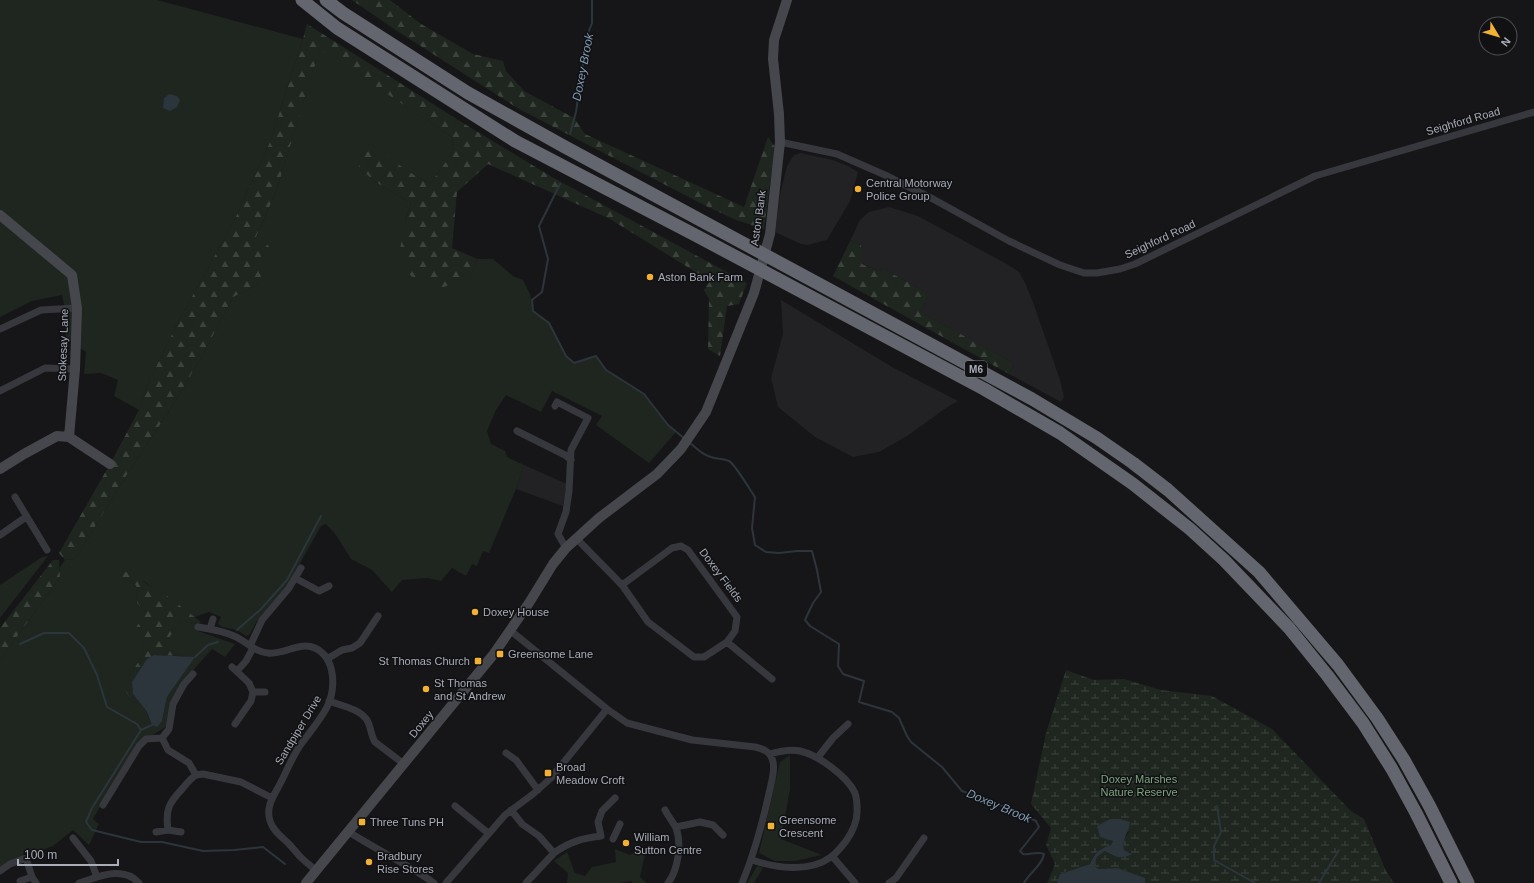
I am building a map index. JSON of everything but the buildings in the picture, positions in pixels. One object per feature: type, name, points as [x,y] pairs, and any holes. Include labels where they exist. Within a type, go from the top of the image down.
[{"type":"highway","name":"M6","points":[[326,0],[343,13],[468,93],[572,151],[1032,399],[1097,438],[1168,490],[1259,572],[1338,665],[1377,718],[1404,760],[1429,805],[1468,883]]},
{"type":"highway","name":"M6","points":[[303,1],[338,28],[515,141],[984,389],[1060,433],[1133,484],[1198,536],[1229,565],[1289,628],[1327,675],[1362,723],[1392,769],[1451,883]]},
{"type":"street","name":"Aston Bank","points":[[576,538],[599,518],[657,474],[682,449],[706,412],[754,293],[770,234],[780,142],[779,114],[773,59],[774,40],[787,0]]},
{"type":"street","name":"Seighford Road","points":[[780,142],[837,154],[885,175],[933,199],[1009,241],[1060,266],[1084,273],[1097,273],[1120,269],[1135,264],[1315,176],[1534,112]]},
{"type":"street","name":"Stokesay Lane","points":[[0,215],[72,275],[77,308],[75,369],[69,438]]},
{"type":"street","points":[[0,329],[41,310],[77,308]]},
{"type":"street","points":[[0,391],[45,368],[75,369]]},
{"type":"street","points":[[555,406],[557,402],[588,418],[571,450],[566,512],[558,534],[566,548]]},
{"type":"street","points":[[517,431],[565,455],[571,460]]},
{"type":"street","points":[[0,468],[57,436],[69,438],[110,464]]},
{"type":"street","points":[[16,497],[26,517],[48,550]]},
{"type":"street","points":[[0,535],[26,517]]},
{"type":"street","name":"Doxey","points":[[306,883],[349,832],[511,630],[553,564],[576,538]]},
{"type":"street","name":"Doxey Fields","points":[[576,538],[622,586],[648,622],[694,657],[704,657],[727,642],[735,631],[737,617],[688,550],[681,546],[672,548],[622,586]]},
{"type":"street","points":[[234,724],[251,701],[253,692],[249,684],[235,669],[246,661],[262,620],[280,599],[301,568]]},
{"type":"street","points":[[295,578],[319,591],[326,589],[329,586]]},
{"type":"street","points":[[198,627],[234,636],[251,647],[266,653],[274,654],[297,647],[310,646],[320,651],[327,659],[342,650],[352,648],[360,644],[378,616]]},
{"type":"street","points":[[210,629],[213,619]]},
{"type":"street","points":[[511,630],[621,720],[637,726],[692,740],[755,747],[770,754],[773,762],[773,772],[762,827],[752,860],[742,883]]},
{"type":"street","points":[[727,642],[772,679]]},
{"type":"street","name":"Sandpiper Drive","points":[[317,871],[300,857],[274,830],[269,816],[272,798],[299,747],[327,708],[332,693],[333,676],[327,659]]},
{"type":"street","points":[[103,805],[138,746],[146,739],[162,738],[169,729],[173,704],[184,684],[193,674]]},
{"type":"street","points":[[253,692],[265,692]]},
{"type":"street","points":[[329,701],[364,716],[368,722],[373,739],[404,764]]},
{"type":"street","points":[[446,883],[488,833],[511,810],[538,790],[551,778],[607,709]]},
{"type":"street","points":[[818,757],[833,738],[848,724]]},
{"type":"street","points":[[162,738],[168,750],[189,763],[196,775]]},
{"type":"street","points":[[752,860],[772,866],[796,867],[812,865],[832,856],[849,836],[856,823],[858,807],[854,793],[846,781],[830,766],[818,757],[801,751],[789,750],[770,754]]},
{"type":"street","points":[[506,753],[516,760],[538,790]]},
{"type":"street","points":[[168,830],[167,816],[169,805],[196,775],[203,774],[241,782],[272,798]]},
{"type":"street","points":[[526,883],[554,853],[567,844],[584,838],[601,836],[598,822],[602,811],[615,798]]},
{"type":"street","points":[[455,806],[488,833]]},
{"type":"street","points":[[511,810],[522,824],[539,836],[554,853]]},
{"type":"street","points":[[665,810],[676,827],[678,837],[677,857],[671,882]]},
{"type":"street","points":[[676,827],[700,822],[713,825],[723,835]]},
{"type":"street","points":[[613,839],[620,824]]},
{"type":"street","points":[[156,832],[168,830],[181,832]]},
{"type":"street","points":[[349,832],[367,844],[418,872],[434,883]]},
{"type":"street","points":[[73,838],[91,861],[97,877]]},
{"type":"street","points":[[889,883],[896,878],[924,838]]},
{"type":"street","points":[[832,856],[855,883]]},
{"type":"street","points":[[0,871],[10,864],[26,858],[34,880],[20,881]]},
{"type":"street","points":[[79,883],[110,874],[123,874],[130,876],[139,883]]},
{"type":"shaded area","points":[[169,94],[177,96],[180,100],[177,107],[170,111],[163,108],[164,98]]},
{"type":"shaded area","points":[[801,153],[833,160],[858,172],[850,201],[827,240],[808,245],[801,244],[775,232],[780,195],[787,166],[794,155]]},
{"type":"shaded area","points":[[889,207],[918,216],[1019,272],[1034,305],[1060,380],[1064,397],[1061,402],[1009,374],[1014,363],[920,312],[929,294],[882,268],[880,272],[861,263],[861,245],[850,241],[860,220],[869,212]]},
{"type":"shaded area","points":[[781,300],[892,367],[958,401],[907,436],[879,452],[853,457],[815,437],[778,407],[771,378],[783,334]]},
{"type":"shaded area","points":[[524,465],[567,484],[563,506],[516,489]]},
{"type":"shaded area","points":[[154,655],[195,657],[167,697],[162,721],[157,727],[152,725],[147,712],[133,694],[132,682],[147,659]]},
{"type":"shaded area","points":[[1110,819],[1120,819],[1130,822],[1125,839],[1124,850],[1132,854],[1125,857],[1118,857],[1105,851],[1097,857],[1094,866],[1099,869],[1118,868],[1145,878],[1145,883],[1057,883],[1060,874],[1090,864],[1093,857],[1098,852],[1111,845],[1113,841],[1100,837],[1097,826]]},
{"type":"green space","points":[[0,0],[157,0],[303,39],[270,142],[234,221],[178,322],[151,377],[139,410],[114,396],[118,380],[101,373],[84,374],[86,352],[66,339],[66,314],[62,295],[32,301],[0,317]]},
{"type":"green space","points":[[352,0],[390,0],[421,24],[473,54],[503,61],[506,71],[524,91],[574,118],[585,134],[744,207],[768,137],[775,147],[764,229],[736,220],[706,206],[519,109],[397,31]]},
{"type":"green space","points":[[307,24],[463,123],[552,177],[747,283],[739,304],[727,306],[720,356],[708,349],[709,299],[704,290],[710,281],[610,219],[488,164],[457,192],[452,248],[477,259],[470,279],[440,288],[411,276],[399,255],[405,222],[411,203],[374,181],[359,167],[364,155],[373,147],[417,177],[431,183],[452,153],[453,138],[320,49],[276,192],[256,237],[269,246],[259,284],[233,297],[202,356],[171,408],[126,476],[75,559],[65,560],[59,553],[139,410],[151,377],[178,322],[234,221],[270,142]]},
{"type":"green space","points":[[320,48],[453,138],[452,153],[431,183],[417,177],[374,181],[411,203],[405,222],[470,279],[477,259],[493,259],[513,276],[523,280],[530,294],[533,311],[549,323],[566,356],[573,363],[596,356],[606,370],[644,394],[668,425],[676,432],[649,463],[596,425],[602,416],[552,391],[541,412],[506,395],[496,410],[487,431],[491,444],[505,451],[507,457],[524,465],[516,489],[489,553],[483,551],[477,566],[472,564],[466,576],[452,568],[441,581],[427,578],[402,580],[392,592],[372,570],[351,559],[336,535],[326,524],[321,526],[289,583],[257,621],[249,635],[246,636],[237,630],[222,627],[218,624],[221,617],[209,612],[195,617],[145,582],[122,577],[136,585],[137,603],[146,612],[142,638],[144,653],[128,678],[134,703],[138,700],[147,712],[152,725],[162,721],[167,697],[194,658],[182,656],[162,647],[181,620],[192,624],[200,621],[198,631],[235,644],[225,657],[212,649],[189,675],[167,726],[136,746],[93,819],[99,824],[89,845],[73,830],[53,846],[9,862],[0,868],[0,660],[60,577],[60,567],[65,560],[75,559],[126,476],[171,408],[202,356],[233,297],[259,284],[256,237],[276,192]]},
{"type":"green space","points":[[850,241],[861,245],[862,264],[880,272],[882,268],[929,294],[920,312],[1014,363],[1009,374],[833,276]]},
{"type":"green space","points":[[48,556],[0,618],[0,585],[42,557]]},
{"type":"green space","points":[[53,560],[59,560],[60,577],[0,660],[0,628]]},
{"type":"green space","points":[[121,569],[166,595],[200,621],[192,624],[181,620],[163,647],[182,656],[154,655],[133,694],[138,700],[134,703],[126,692],[128,678],[144,653],[142,638],[134,631],[146,612],[137,603],[136,585],[122,577]]},
{"type":"green space","name":"Doxey Marshes Nature Reserve","points":[[1066,670],[1094,680],[1124,679],[1161,690],[1212,696],[1272,729],[1351,811],[1364,819],[1386,871],[1394,883],[1145,883],[1144,878],[1118,868],[1099,869],[1094,866],[1097,857],[1105,851],[1114,856],[1131,853],[1124,850],[1123,841],[1130,830],[1113,841],[1111,845],[1098,852],[1093,857],[1090,864],[1060,874],[1057,883],[1047,883],[1055,864],[1046,845],[1051,828],[1031,804],[1046,733]]},
{"type":"green space","points":[[790,755],[790,789],[781,839],[822,855],[795,861],[775,861],[759,853],[780,762]]},
{"type":"green space","points":[[615,849],[630,855],[639,849],[645,854],[640,877],[646,883],[633,883],[631,881],[620,883],[567,883],[568,873],[554,861],[567,852],[575,873],[585,876],[592,867],[616,862]]},
{"type":"green space","points":[[757,866],[763,868],[754,883],[747,883]]},
{"type":"waterway","name":"Doxey Brook","points":[[570,134],[576,112],[587,36],[592,23],[592,0]]},
{"type":"waterway","name":"Doxey Brook","points":[[560,184],[539,226],[548,259],[542,292],[532,300],[533,311],[549,323],[566,356],[574,363],[596,356],[606,370],[644,394],[668,425],[685,439]]},
{"type":"waterway","name":"Doxey Brook","points":[[690,443],[707,456],[727,460],[732,463],[755,497],[752,528],[755,545],[766,552],[779,553],[812,551],[821,592],[813,603],[805,620],[810,626],[839,644],[838,666],[843,674],[864,681],[859,702],[892,712],[899,718],[911,742],[942,767],[962,791],[1011,809],[1036,821],[1039,827],[1020,851],[1023,854],[1044,854],[1041,862],[1024,883]]},
{"type":"waterway","points":[[237,630],[261,609],[287,580],[321,516]]},
{"type":"waterway","points":[[20,644],[44,633],[69,633],[84,648],[97,675],[107,707],[137,724],[141,730]]},
{"type":"waterway","points":[[195,657],[208,645],[218,642]]},
{"type":"waterway","points":[[152,725],[141,730],[92,808],[86,822],[92,830],[141,842],[162,842],[203,851],[263,847],[285,864]]},
{"type":"waterway","points":[[1217,806],[1221,832],[1214,846],[1214,860],[1255,883]]},
{"type":"waterway","points":[[1319,883],[1339,850]]},
{"type":"place","name":"Central Motorway Police Group","points":[[858,189]]},
{"type":"place","name":"Aston Bank Farm","points":[[650,277]]},
{"type":"place","name":"Doxey House","points":[[475,612]]},
{"type":"place","name":"Greensome Lane","points":[[500,654]]},
{"type":"place","name":"St Thomas Church","points":[[478,661]]},
{"type":"place","name":"St Thomas and St Andrew","points":[[426,689]]},
{"type":"place","name":"Broad Meadow Croft","points":[[548,773]]},
{"type":"place","name":"Three Tuns PH","points":[[362,822]]},
{"type":"place","name":"Greensome Crescent","points":[[771,826]]},
{"type":"place","name":"William Sutton Centre","points":[[626,843]]},
{"type":"place","name":"Bradbury Rise Stores","points":[[369,862]]}]
